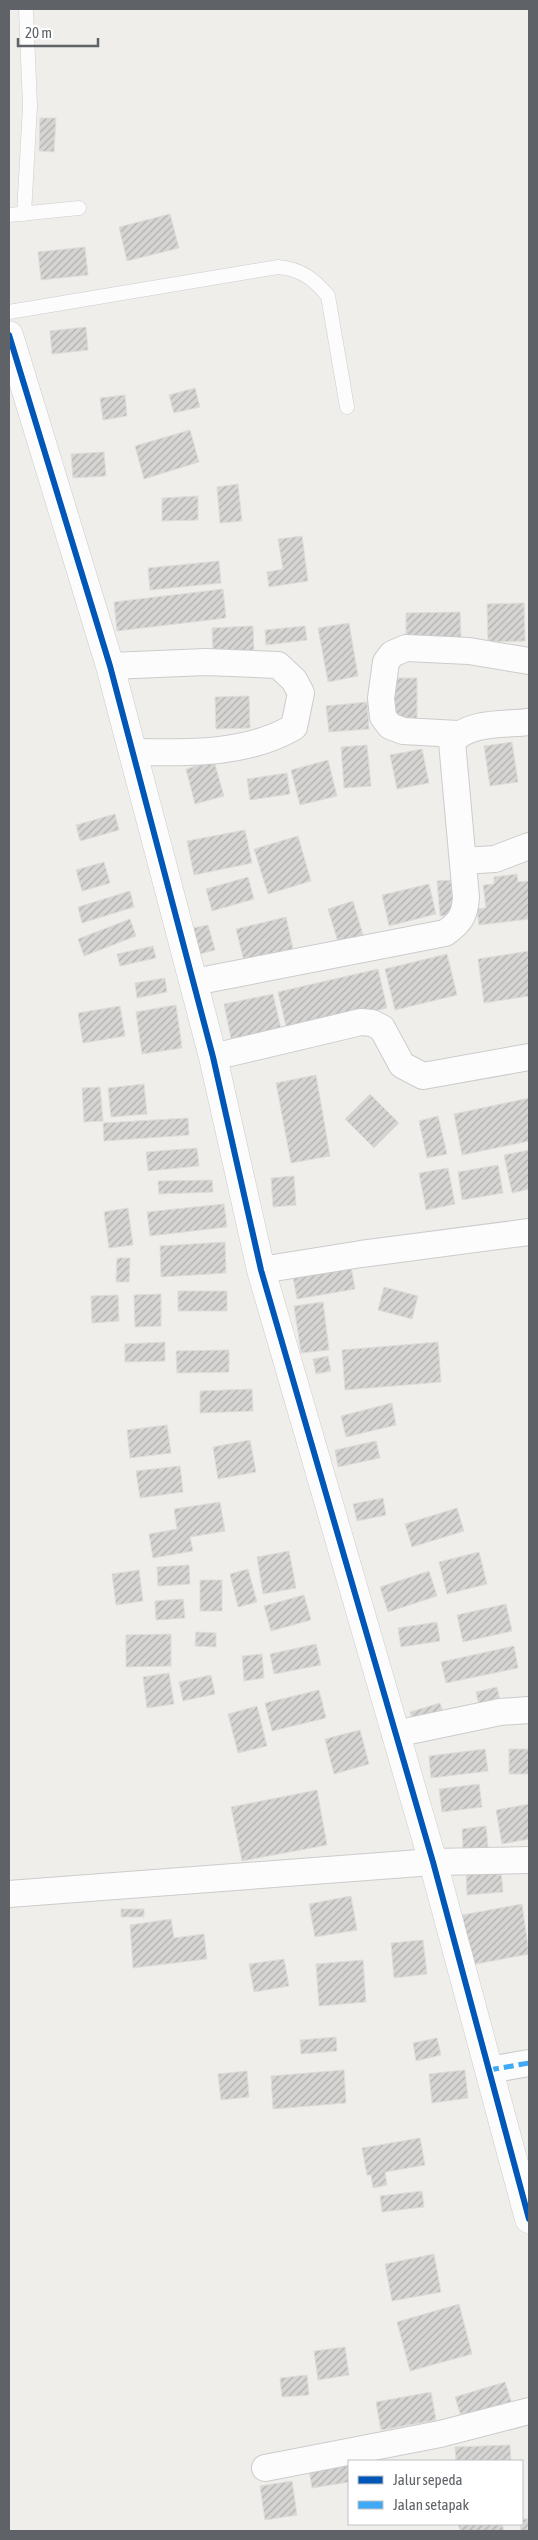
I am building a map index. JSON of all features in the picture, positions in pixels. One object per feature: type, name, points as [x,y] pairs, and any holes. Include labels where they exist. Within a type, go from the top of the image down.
[{"type":"street","points":[[9,335],[110,666],[194,982],[261,1270],[432,1862],[529,2219]]},
{"type":"street","points":[[458,734],[403,731],[383,717],[381,698],[386,662],[392,654],[406,648],[469,651],[529,661]]},
{"type":"street","points":[[110,666],[206,662],[278,665],[294,680],[301,693],[294,727],[261,742],[182,753],[132,752]]},
{"type":"street","points":[[194,982],[445,933],[457,925],[465,912],[463,861],[452,742],[458,734],[468,729],[529,722]]},
{"type":"street","points":[[463,861],[495,859],[529,846]]},
{"type":"street","points":[[212,1057],[361,1022],[372,1023],[382,1028],[402,1065],[412,1072],[423,1076],[529,1058]]},
{"type":"street","points":[[261,1270],[361,1254],[529,1232]]},
{"type":"street","points":[[395,1734],[500,1712],[529,1710]]},
{"type":"street","points":[[9,1894],[432,1862],[529,1860]]},
{"type":"street","points":[[489,2070],[529,2063]]},
{"type":"street","points":[[265,2468],[440,2434],[529,2411]]},
{"type":"lane","points":[[24,214],[30,106],[26,9]]},
{"type":"lane","points":[[9,215],[79,208]]},
{"type":"lane","points":[[9,312],[278,267],[296,269],[317,283],[328,296],[346,407]]},
{"type":"building","points":[[40,118],[56,118],[54,152],[39,151]]},
{"type":"building","points":[[170,214],[179,248],[127,261],[119,227]]},
{"type":"building","points":[[85,247],[88,275],[41,280],[38,252]]},
{"type":"building","points":[[86,327],[88,350],[52,354],[50,331]]},
{"type":"building","points":[[195,388],[200,407],[174,413],[169,395]]},
{"type":"building","points":[[125,395],[127,416],[103,420],[100,398]]},
{"type":"building","points":[[190,430],[199,462],[144,479],[135,446]]},
{"type":"building","points":[[104,452],[106,476],[73,478],[71,454]]},
{"type":"building","points":[[238,484],[242,521],[220,523],[217,487]]},
{"type":"building","points":[[198,496],[198,520],[162,521],[162,498]]},
{"type":"building","points":[[302,536],[308,581],[269,587],[267,572],[283,569],[278,539]]},
{"type":"building","points":[[219,561],[221,583],[150,590],[148,568]]},
{"type":"building","points":[[223,589],[226,618],[117,631],[114,602]]},
{"type":"building","points":[[524,603],[525,641],[488,642],[487,604]]},
{"type":"building","points":[[460,612],[461,638],[406,639],[406,613]]},
{"type":"building","points":[[349,623],[358,676],[328,682],[318,628]]},
{"type":"building","points":[[253,626],[254,651],[213,654],[212,628]]},
{"type":"building","points":[[305,626],[307,640],[266,645],[265,630]]},
{"type":"building","points":[[390,678],[417,678],[417,720],[389,719]]},
{"type":"building","points":[[249,696],[250,728],[216,729],[215,697]]},
{"type":"building","points":[[367,702],[369,729],[329,732],[326,706]]},
{"type":"building","points":[[512,742],[518,782],[490,786],[484,746]]},
{"type":"building","points":[[367,745],[371,786],[344,788],[341,747]]},
{"type":"building","points":[[422,749],[429,783],[397,789],[390,755]]},
{"type":"building","points":[[328,760],[337,796],[300,805],[291,770]]},
{"type":"building","points":[[214,761],[224,796],[195,804],[186,769]]},
{"type":"building","points":[[287,773],[290,794],[250,800],[247,779]]},
{"type":"building","points":[[115,814],[119,830],[80,841],[76,825]]},
{"type":"building","points":[[245,830],[252,863],[194,875],[187,841]]},
{"type":"building","points":[[298,836],[311,881],[268,894],[254,849]]},
{"type":"building","points":[[104,862],[110,883],[82,891],[76,870]]},
{"type":"building","points":[[517,874],[518,882],[529,881],[529,919],[479,925],[477,909],[486,908],[483,885],[494,884],[494,877]]},
{"type":"building","points":[[248,877],[254,899],[212,911],[206,889]]},
{"type":"building","points":[[451,880],[454,915],[440,916],[437,881]]},
{"type":"building","points":[[429,884],[436,914],[389,926],[382,895]]},
{"type":"building","points":[[130,891],[134,907],[82,923],[78,907]]},
{"type":"building","points":[[353,901],[363,935],[338,942],[328,909]]},
{"type":"building","points":[[286,917],[293,949],[244,961],[236,929]]},
{"type":"building","points":[[130,919],[136,936],[84,956],[78,939]]},
{"type":"building","points":[[208,925],[215,950],[200,954],[193,928]]},
{"type":"building","points":[[153,946],[156,958],[120,966],[117,954]]},
{"type":"building","points":[[529,951],[529,996],[484,1003],[478,959]]},
{"type":"building","points":[[447,954],[457,995],[395,1010],[385,969]]},
{"type":"building","points":[[378,969],[387,1008],[287,1031],[278,992]]},
{"type":"building","points":[[165,978],[167,992],[137,998],[135,983]]},
{"type":"building","points":[[273,994],[281,1029],[231,1039],[224,1004]]},
{"type":"building","points":[[176,1005],[182,1048],[142,1054],[136,1012]]},
{"type":"building","points":[[120,1006],[125,1036],[83,1043],[78,1013]]},
{"type":"building","points":[[316,1075],[330,1156],[291,1163],[276,1083]]},
{"type":"building","points":[[144,1084],[147,1114],[111,1117],[108,1088]]},
{"type":"building","points":[[100,1087],[103,1121],[84,1122],[82,1088]]},
{"type":"building","points":[[370,1094],[399,1123],[374,1148],[345,1119]]},
{"type":"building","points":[[529,1098],[529,1141],[462,1155],[454,1114]]},
{"type":"building","points":[[438,1116],[447,1154],[427,1158],[419,1121]]},
{"type":"building","points":[[188,1118],[189,1135],[104,1141],[103,1123]]},
{"type":"building","points":[[197,1148],[199,1166],[148,1171],[146,1152]]},
{"type":"building","points":[[529,1150],[529,1189],[512,1193],[504,1155]]},
{"type":"building","points":[[498,1165],[503,1193],[462,1200],[458,1172]]},
{"type":"building","points":[[448,1168],[455,1204],[426,1210],[419,1173]]},
{"type":"building","points":[[294,1176],[296,1205],[273,1207],[271,1178]]},
{"type":"building","points":[[212,1180],[213,1192],[159,1194],[158,1181]]},
{"type":"building","points":[[224,1204],[227,1227],[150,1236],[147,1212]]},
{"type":"building","points":[[128,1208],[133,1245],[109,1248],[104,1212]]},
{"type":"building","points":[[225,1242],[226,1273],[161,1277],[160,1246]]},
{"type":"building","points":[[117,1258],[130,1258],[129,1282],[116,1282]]},
{"type":"building","points":[[351,1266],[355,1289],[297,1299],[293,1277]]},
{"type":"building","points":[[384,1287],[418,1296],[412,1319],[378,1310]]},
{"type":"building","points":[[178,1291],[227,1291],[227,1311],[178,1311]]},
{"type":"building","points":[[161,1294],[161,1326],[135,1327],[134,1295]]},
{"type":"building","points":[[118,1295],[119,1321],[92,1323],[91,1296]]},
{"type":"building","points":[[323,1302],[329,1350],[301,1353],[294,1306]]},
{"type":"building","points":[[165,1342],[165,1361],[125,1362],[125,1344]]},
{"type":"building","points":[[438,1342],[441,1382],[345,1390],[342,1350]]},
{"type":"building","points":[[229,1350],[229,1372],[177,1373],[176,1351]]},
{"type":"building","points":[[328,1356],[331,1371],[316,1374],[313,1359]]},
{"type":"building","points":[[252,1389],[253,1411],[200,1413],[200,1391]]},
{"type":"building","points":[[392,1403],[396,1425],[346,1437],[341,1416]]},
{"type":"building","points":[[167,1425],[171,1453],[130,1458],[127,1430]]},
{"type":"building","points":[[250,1440],[256,1472],[218,1479],[213,1447]]},
{"type":"building","points":[[376,1441],[380,1458],[338,1467],[335,1450]]},
{"type":"building","points":[[180,1466],[183,1492],[140,1498],[136,1471]]},
{"type":"building","points":[[383,1498],[386,1515],[357,1521],[353,1504]]},
{"type":"building","points":[[220,1502],[225,1531],[190,1537],[193,1551],[153,1558],[149,1534],[177,1529],[174,1509]]},
{"type":"building","points":[[457,1508],[464,1531],[412,1547],[405,1524]]},
{"type":"building","points":[[289,1551],[296,1588],[263,1594],[257,1557]]},
{"type":"building","points":[[479,1552],[487,1584],[447,1594],[439,1562]]},
{"type":"building","points":[[189,1565],[190,1584],[158,1586],[157,1567]]},
{"type":"building","points":[[248,1569],[257,1602],[238,1607],[230,1574]]},
{"type":"building","points":[[139,1570],[143,1601],[116,1605],[112,1574]]},
{"type":"building","points":[[429,1571],[437,1596],[388,1612],[380,1587]]},
{"type":"building","points":[[200,1580],[222,1580],[222,1611],[200,1611]]},
{"type":"building","points":[[304,1595],[311,1620],[271,1631],[264,1606]]},
{"type":"building","points":[[183,1599],[185,1618],[156,1620],[155,1601]]},
{"type":"building","points":[[506,1604],[512,1631],[463,1642],[457,1615]]},
{"type":"building","points":[[437,1622],[440,1641],[401,1647],[398,1628]]},
{"type":"building","points":[[196,1632],[216,1633],[216,1647],[195,1646]]},
{"type":"building","points":[[171,1634],[171,1666],[126,1667],[126,1635]]},
{"type":"building","points":[[316,1644],[321,1665],[274,1674],[270,1654]]},
{"type":"building","points":[[514,1646],[518,1668],[446,1683],[441,1662]]},
{"type":"building","points":[[262,1654],[264,1678],[244,1681],[242,1656]]},
{"type":"building","points":[[169,1673],[174,1704],[147,1708],[143,1677]]},
{"type":"building","points":[[211,1675],[215,1694],[183,1701],[179,1682]]},
{"type":"building","points":[[497,1687],[501,1705],[480,1710],[476,1692]]},
{"type":"building","points":[[319,1690],[326,1718],[272,1731],[265,1703]]},
{"type":"building","points":[[440,1703],[444,1715],[414,1724],[410,1712]]},
{"type":"building","points":[[257,1706],[267,1746],[238,1753],[228,1714]]},
{"type":"building","points":[[360,1730],[369,1764],[334,1774],[325,1739]]},
{"type":"building","points":[[485,1749],[488,1771],[431,1778],[429,1756]]},
{"type":"building","points":[[509,1749],[529,1749],[529,1774],[509,1774]]},
{"type":"building","points":[[479,1784],[482,1807],[442,1812],[439,1789]]},
{"type":"building","points":[[317,1790],[327,1845],[242,1861],[231,1807]]},
{"type":"building","points":[[529,1804],[529,1839],[502,1844],[496,1810]]},
{"type":"building","points":[[486,1826],[488,1847],[463,1849],[462,1829]]},
{"type":"building","points":[[501,1871],[503,1892],[467,1895],[466,1873]]},
{"type":"building","points":[[351,1896],[357,1930],[315,1937],[309,1904]]},
{"type":"building","points":[[522,1904],[529,1954],[471,1965],[462,1915]]},
{"type":"building","points":[[121,1909],[144,1909],[144,1917],[121,1917]]},
{"type":"building","points":[[171,1919],[174,1938],[204,1934],[207,1959],[133,1968],[130,1925]]},
{"type":"building","points":[[423,1940],[427,1974],[394,1978],[391,1943]]},
{"type":"building","points":[[284,1959],[289,1986],[254,1992],[249,1964]]},
{"type":"building","points":[[363,1960],[366,2002],[319,2006],[316,1964]]},
{"type":"building","points":[[336,2037],[337,2051],[301,2054],[300,2040]]},
{"type":"building","points":[[437,2038],[441,2055],[416,2061],[413,2043]]},
{"type":"building","points":[[344,2070],[346,2103],[273,2109],[271,2076]]},
{"type":"building","points":[[465,2070],[468,2098],[432,2103],[429,2074]]},
{"type":"building","points":[[247,2071],[249,2097],[221,2100],[218,2074]]},
{"type":"building","points":[[420,2138],[425,2165],[385,2172],[387,2185],[373,2188],[371,2175],[367,2175],[362,2148]]},
{"type":"building","points":[[422,2191],[424,2207],[382,2212],[380,2196]]},
{"type":"building","points":[[434,2254],[441,2292],[392,2301],[385,2264]]},
{"type":"building","points":[[459,2304],[472,2354],[410,2371],[397,2322]]},
{"type":"building","points":[[345,2347],[349,2375],[318,2380],[314,2351]]},
{"type":"building","points":[[307,2375],[309,2395],[282,2397],[280,2378]]},
{"type":"building","points":[[505,2382],[512,2404],[462,2419],[455,2397]]},
{"type":"building","points":[[431,2392],[436,2420],[381,2430],[376,2402]]},
{"type":"building","points":[[510,2445],[511,2460],[456,2460],[455,2447]]},
{"type":"building","points":[[348,2461],[348,2482],[312,2488],[308,2464]]},
{"type":"building","points":[[292,2481],[297,2515],[265,2520],[260,2486]]},
{"type":"building","points":[[523,2519],[529,2519],[529,2531],[520,2531]]},
{"type":"building","points":[[458,2525],[502,2525],[504,2531],[460,2531]]},
{"type":"marked path","points":[[489,2070],[529,2063]]},
{"type":"cycle path","points":[[9,335],[110,666],[213,1057],[261,1270],[433,1862],[529,2219]]}]
